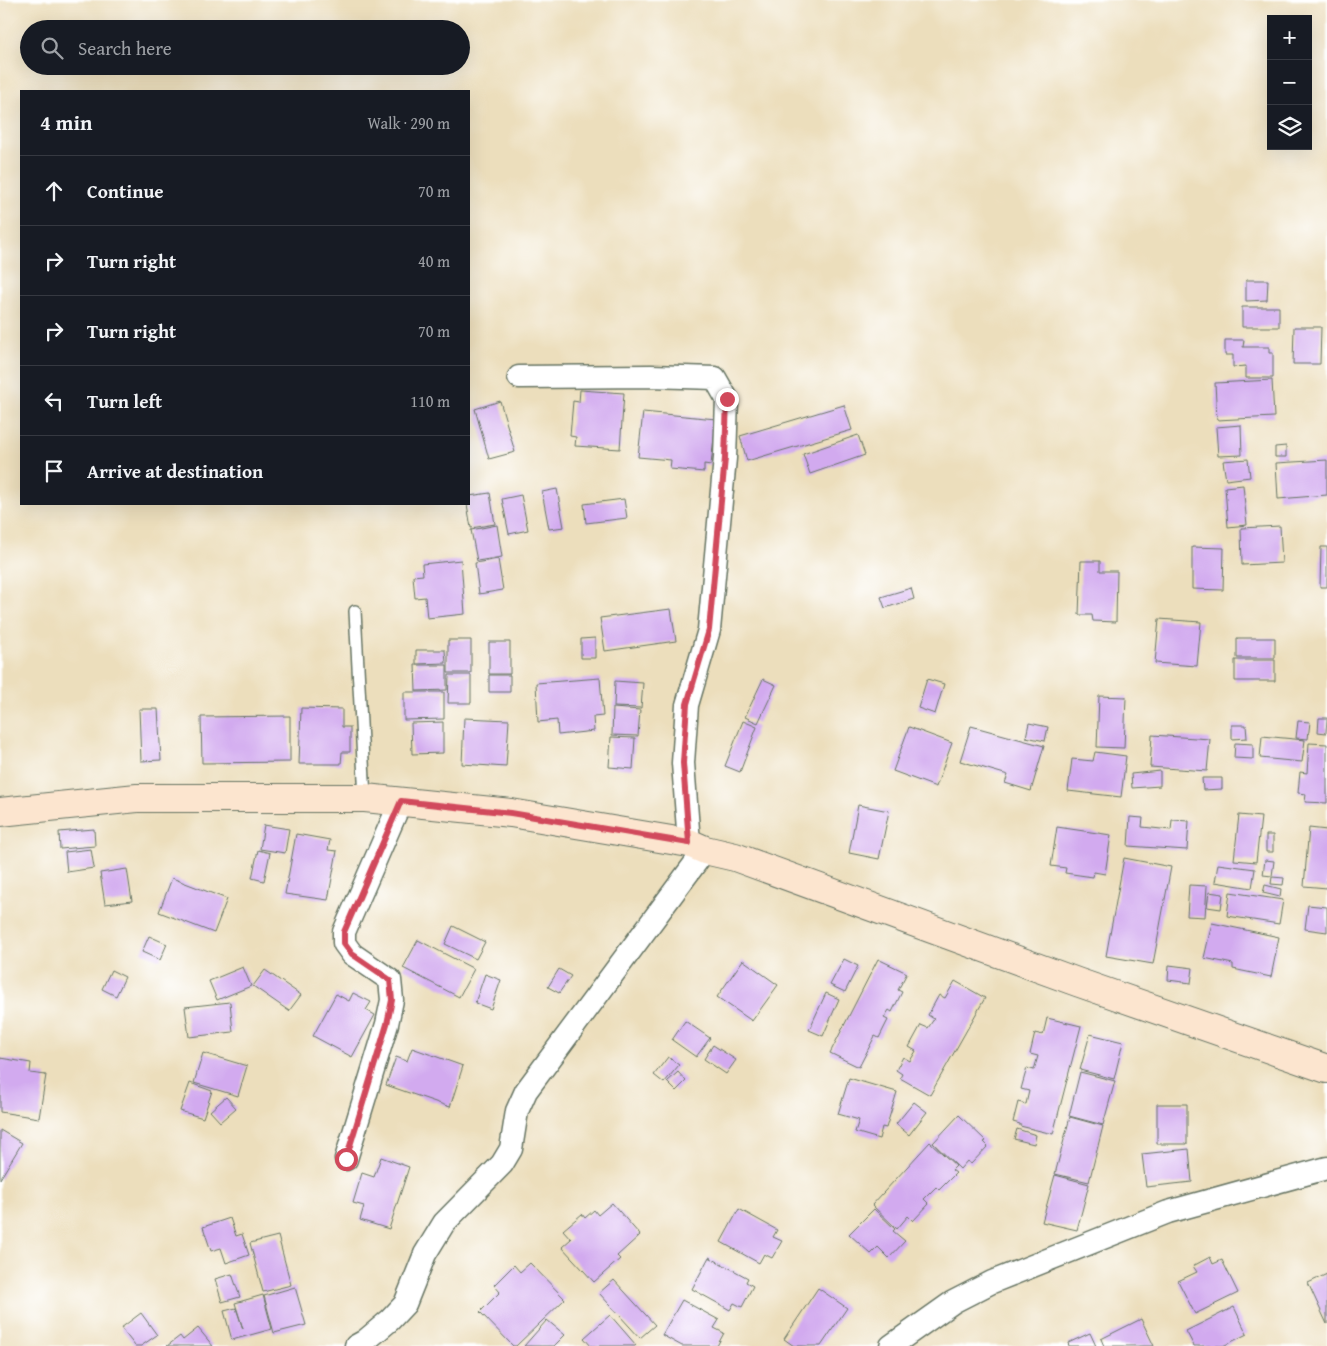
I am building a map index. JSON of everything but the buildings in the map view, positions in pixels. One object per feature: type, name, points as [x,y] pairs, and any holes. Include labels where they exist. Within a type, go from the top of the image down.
[{"type":"street","points":[[356,1346],[390,1320],[405,1304],[425,1254],[444,1223],[502,1164],[511,1149],[517,1111],[526,1091],[697,847],[683,763],[687,704],[709,630],[725,458],[727,399],[714,378],[651,376],[519,377]]},
{"type":"street","points":[[0,812],[137,798],[365,798],[511,813],[697,847],[735,857],[1077,982],[1327,1069]]},
{"type":"street","points":[[346,1159],[387,1024],[392,1000],[390,980],[352,954],[344,943],[344,932],[401,801]]},
{"type":"street","points":[[891,1346],[953,1302],[992,1282],[1168,1212],[1327,1168]]},
{"type":"lane","points":[[355,611],[365,798]]},
{"type":"route","points":[[346,1159],[387,1024],[392,1000],[390,980],[352,954],[344,943],[344,932],[401,801],[511,813],[689,843],[683,763],[687,704],[709,630],[725,458],[727,399]]}]
